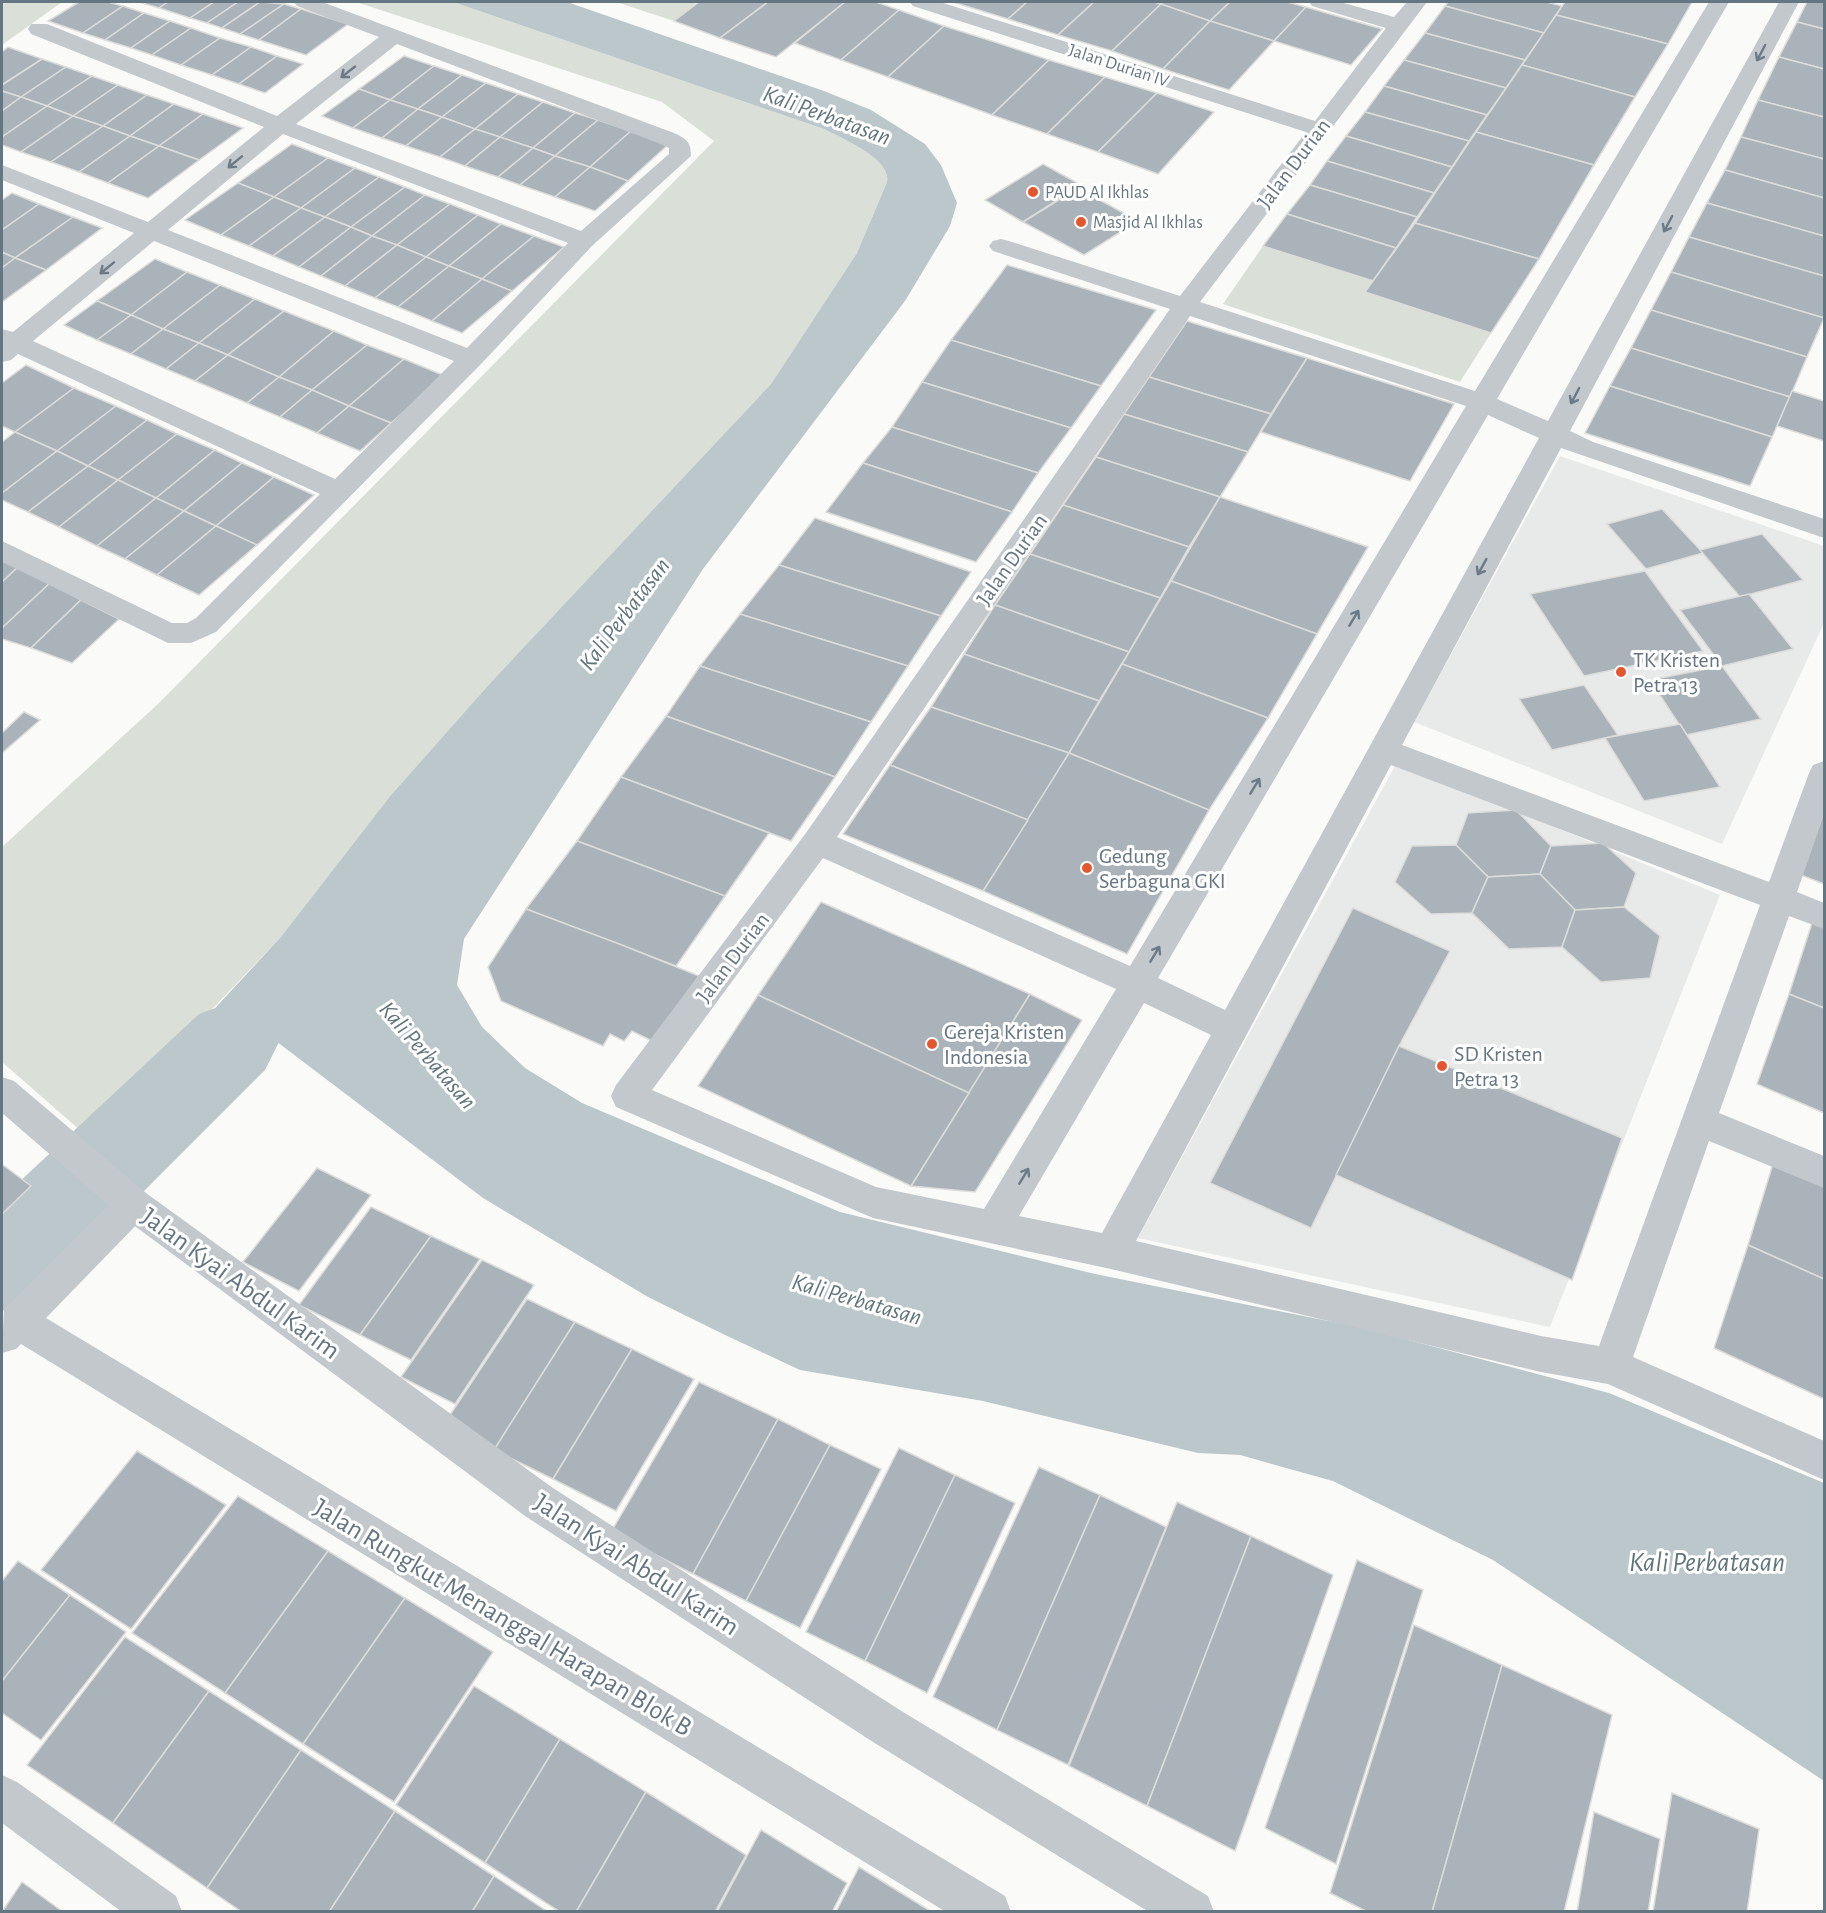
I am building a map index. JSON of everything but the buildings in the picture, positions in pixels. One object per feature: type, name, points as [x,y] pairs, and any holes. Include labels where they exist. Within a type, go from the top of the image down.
[{"type":"street","points":[[2,551],[168,633],[191,633],[206,625],[471,359],[584,241],[680,156],[680,146],[666,138],[304,2]]},
{"type":"street","name":"Jalan Durian IV","points":[[920,2],[1318,129]]},
{"type":"street","points":[[1319,2],[1398,25]]},
{"type":"street","name":"Jalan Durian","points":[[994,1226],[873,1202],[628,1096],[816,842],[1186,304],[1417,2]]},
{"type":"street","points":[[1719,2],[994,1226],[1540,1354],[1611,1366],[1824,1461]]},
{"type":"street","points":[[1111,1252],[1789,2]]},
{"type":"street","points":[[39,30],[258,117],[584,241]]},
{"type":"street","points":[[337,491],[5,339],[141,226],[258,117],[384,32]]},
{"type":"street","points":[[141,226],[280,125],[384,32]]},
{"type":"street","points":[[2,172],[471,359]]},
{"type":"street","points":[[1001,246],[1186,304],[1482,402],[1584,448],[1824,529]]},
{"type":"street","points":[[1383,750],[1440,769],[1824,916]]},
{"type":"street","points":[[1611,1366],[1824,773]]},
{"type":"street","points":[[816,842],[1138,984],[1232,1029]]},
{"type":"street","name":"Jalan Kyai Abdul Karim","points":[[2,1092],[119,1193],[538,1502],[888,1727],[1192,1911]]},
{"type":"street","points":[[1699,1121],[1824,1172]]},
{"type":"street","points":[[9,1329],[119,1193]]},
{"type":"street","name":"Jalan Rungkut Menanggal Harapan Blok B","points":[[9,1329],[989,1911]]},
{"type":"street","points":[[4,1803],[160,1911]]},
{"type":"shaded area","points":[[2,2],[62,2],[2,45]]},
{"type":"shaded area","points":[[356,2],[453,2],[824,129],[874,157],[882,165],[887,182],[857,253],[771,384],[493,680],[391,795],[280,938],[89,1138],[2,1062],[2,847],[159,703],[714,141],[662,102]]},
{"type":"shaded area","points":[[616,2],[690,2],[697,4],[674,21]]},
{"type":"shaded area","points":[[1263,246],[1373,281],[1366,292],[1491,333],[1460,382],[1223,304]]},
{"type":"shaded area","name":"TK Kristen Petra 13","points":[[1560,456],[1824,546],[1824,623],[1722,844],[1414,722]]},
{"type":"shaded area","name":"SD Kristen Petra 13","points":[[1397,762],[1720,895],[1550,1327],[1138,1238]]},
{"type":"water","name":"Kali Perbatasan","points":[[453,2],[567,2],[824,91],[871,110],[925,144],[941,165],[957,203],[950,226],[905,301],[703,569],[464,939],[457,985],[482,1027],[525,1068],[582,1103],[840,1212],[1095,1274],[1363,1328],[1609,1393],[1824,1483],[1824,1781],[1493,1560],[1333,1481],[1240,1455],[1198,1453],[983,1401],[800,1370],[723,1334],[648,1297],[483,1198],[252,1023],[143,1132],[117,1114],[280,938],[391,795],[493,680],[771,384],[857,253],[887,182],[882,165],[874,157],[824,129]]},
{"type":"waterway","points":[[2,1264],[232,1042]]},
{"type":"place","name":"PAUD Al Ikhlas","points":[[1033,192]]},
{"type":"place","name":"Masjid Al Ikhlas","points":[[1081,222]]},
{"type":"place","name":"TK Kristen Petra 13","points":[[1621,672]]},
{"type":"place","name":"Gedung Serbaguna GKI","points":[[1087,868]]},
{"type":"place","name":"Gereja Kristen Indonesia","points":[[932,1044]]},
{"type":"place","name":"SD Kristen Petra 13","points":[[1442,1066]]}]
